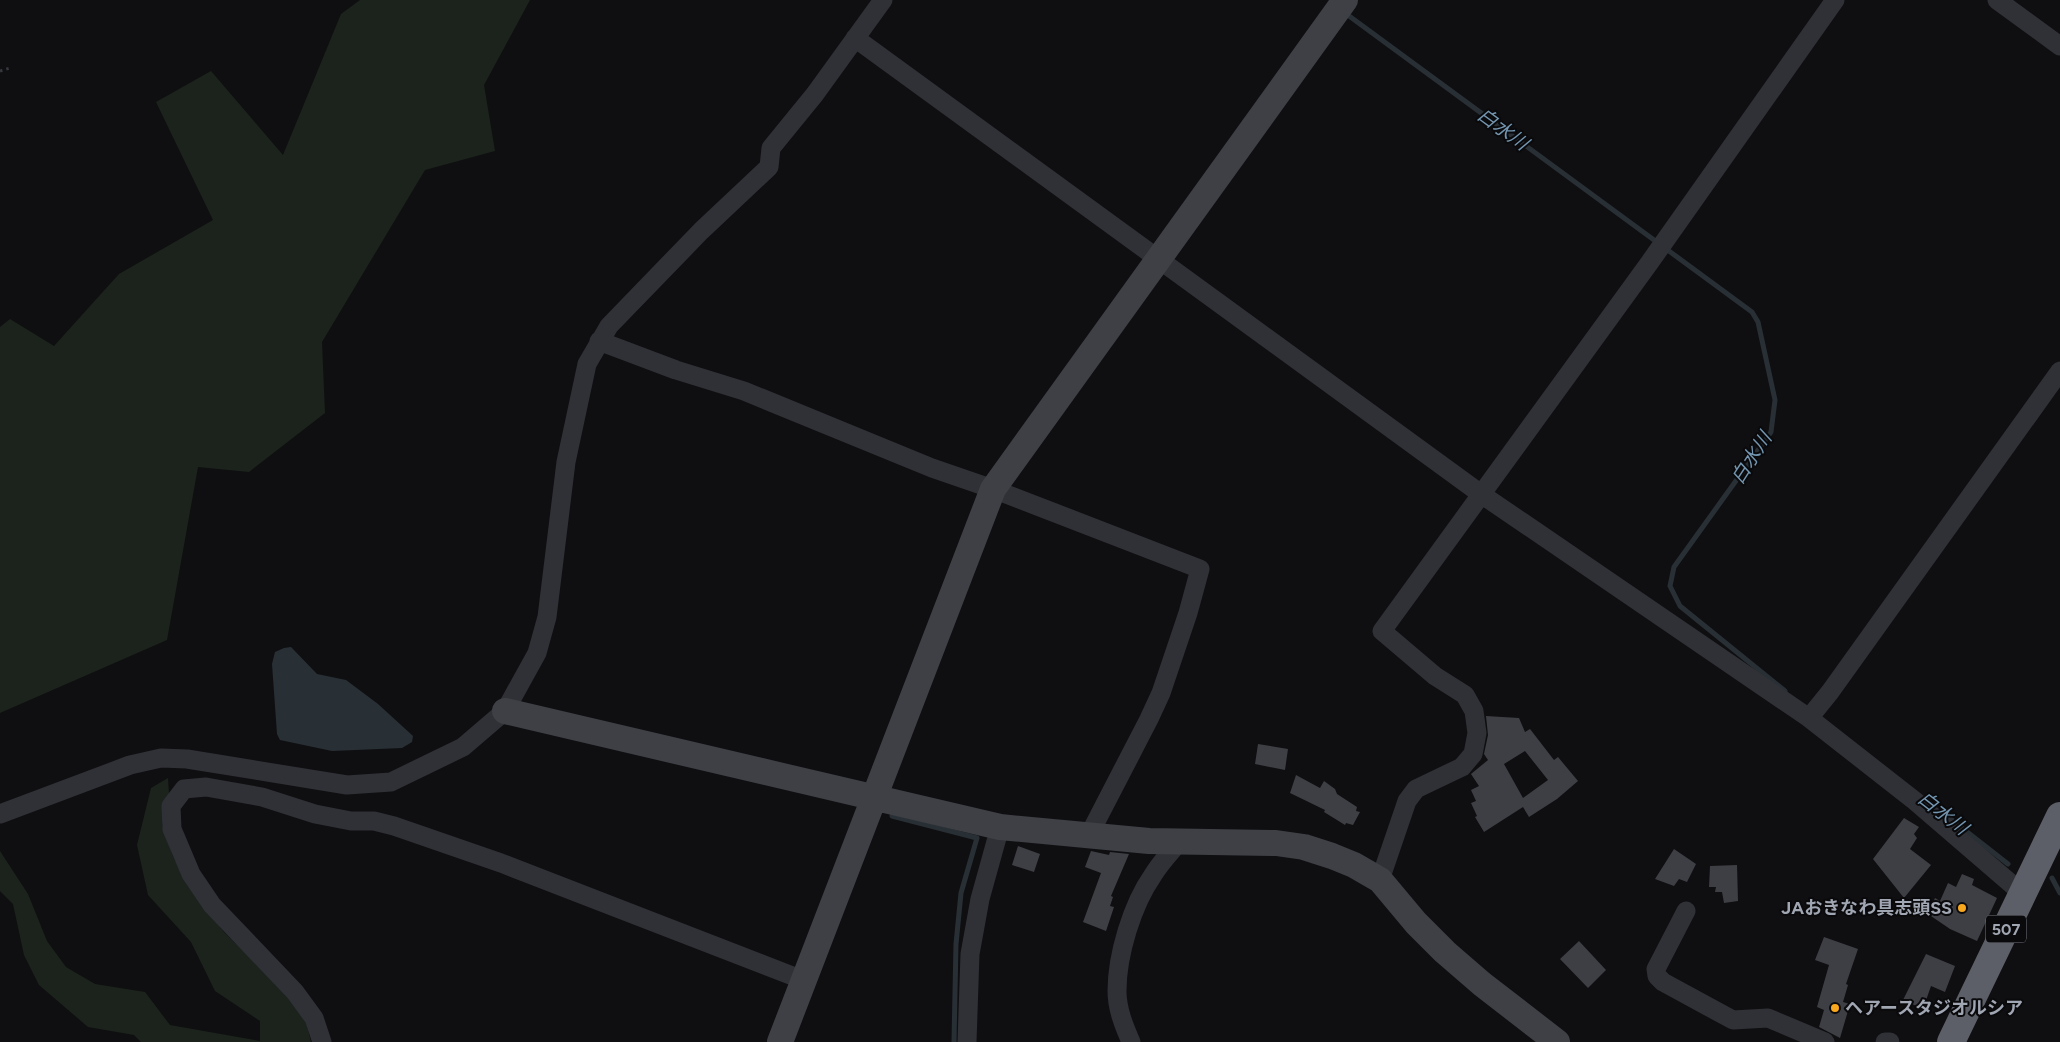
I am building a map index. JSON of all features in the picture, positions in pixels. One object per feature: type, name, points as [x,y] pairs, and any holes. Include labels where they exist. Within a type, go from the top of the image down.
[{"type":"highway","name":"507","points":[[1951,1042],[2060,816]]},
{"type":"street","points":[[0,814],[130,765],[161,758],[187,759],[347,785],[391,782],[463,747],[505,711],[537,654],[547,617],[566,462],[587,364],[599,341],[609,326],[628,305],[769,166],[771,148],[815,94],[883,0]]},
{"type":"street","points":[[780,1042],[993,488],[1345,0]]},
{"type":"street","points":[[1380,880],[1407,801],[1416,788],[1462,767],[1472,754],[1477,733],[1474,711],[1465,695],[1435,676],[1382,631],[1650,262],[1835,0]]},
{"type":"street","points":[[1997,0],[2060,46]]},
{"type":"street","points":[[855,38],[1481,494],[1809,718],[1915,801],[2023,894]]},
{"type":"street","points":[[599,341],[676,370],[744,391],[932,468],[993,488],[1200,569],[1188,613],[1161,693],[1089,835]]},
{"type":"street","points":[[1809,718],[1830,692],[2060,371]]},
{"type":"street","points":[[505,711],[1000,828],[1179,842],[1245,842],[1304,847],[1354,865],[1380,880],[1416,923],[1445,952],[1482,984],[1557,1042]]},
{"type":"street","points":[[322,1042],[314,1018],[296,992],[212,905],[191,874],[172,829],[171,806],[184,789],[206,787],[262,797],[315,814],[394,826],[501,863],[803,980]]},
{"type":"street","points":[[967,1042],[970,954],[980,899],[1000,828]]},
{"type":"street","points":[[1132,1042],[1121,1020],[1117,991],[1126,935],[1152,875],[1179,842]]},
{"type":"street","points":[[1686,911],[1656,969],[1657,976],[1663,982],[1733,1020],[1768,1018],[1825,1042]]},
{"type":"street","points":[[1885,1042],[1890,1042]]},
{"type":"path","points":[[0,70],[10,68]]},
{"type":"shaded area","points":[[360,0],[530,0],[484,85],[495,151],[425,170],[322,342],[325,413],[249,472],[198,467],[167,640],[0,713],[0,327],[10,319],[54,346],[119,274],[213,220],[156,102],[211,71],[283,155],[341,14]]},
{"type":"shaded area","points":[[291,647],[317,674],[346,680],[378,704],[413,736],[412,742],[402,748],[332,751],[280,740],[277,734],[272,664],[275,652]]},
{"type":"shaded area","points":[[168,778],[169,794],[162,825],[173,856],[188,886],[224,932],[298,1005],[306,1021],[311,1042],[141,1042],[134,1035],[88,1027],[39,985],[24,955],[13,904],[0,891],[0,851],[28,894],[47,941],[66,967],[95,984],[145,992],[170,1025],[260,1041],[260,1021],[215,991],[191,942],[148,895],[137,845],[151,788]]},
{"type":"building","points":[[1486,716],[1519,718],[1525,732],[1530,729],[1554,760],[1558,757],[1578,781],[1557,799],[1529,817],[1523,807],[1484,832],[1475,817],[1477,816],[1471,803],[1476,801],[1471,790],[1479,786],[1471,774],[1488,760],[1484,754],[1488,735]],"holes":[[[1525,751],[1548,780],[1523,798],[1504,764]]]},
{"type":"building","points":[[1258,744],[1288,749],[1285,770],[1255,764]]},
{"type":"building","points":[[1296,775],[1320,788],[1324,781],[1335,789],[1337,794],[1357,807],[1356,811],[1360,812],[1353,825],[1346,823],[1345,825],[1324,812],[1325,810],[1290,793]]},
{"type":"building","points":[[1904,818],[1919,827],[1914,834],[1917,838],[1910,849],[1931,865],[1904,898],[1873,859]]},
{"type":"building","points":[[1018,846],[1040,854],[1034,872],[1012,865]]},
{"type":"building","points":[[1674,849],[1696,864],[1687,882],[1679,879],[1674,886],[1655,879]]},
{"type":"building","points":[[1091,851],[1109,855],[1110,852],[1129,854],[1111,896],[1113,897],[1110,906],[1114,907],[1106,931],[1083,922],[1101,873],[1085,867]]},
{"type":"building","points":[[1737,865],[1738,901],[1724,903],[1722,892],[1715,892],[1716,887],[1709,887],[1710,866]]},
{"type":"building","name":"JAおきなわ具志頭SS","points":[[1962,874],[1974,879],[1972,885],[1997,898],[1977,941],[1950,929],[1928,914],[1935,898],[1940,901],[1948,883],[1956,887]]},
{"type":"building","points":[[1824,937],[1858,949],[1846,984],[1848,985],[1843,1002],[1850,1004],[1840,1038],[1819,1027],[1824,1010],[1817,1007],[1829,965],[1815,960]]},
{"type":"building","points":[[1579,941],[1606,970],[1588,988],[1560,959]]},
{"type":"building","points":[[1926,954],[1955,966],[1945,992],[1931,986],[1923,1009],[1903,1000]]},
{"type":"waterway","name":"白水川","points":[[1345,13],[1752,312],[1758,322],[1775,400],[1771,432],[1674,567],[1670,586],[1680,606],[1785,691]]},
{"type":"waterway","points":[[892,816],[977,838],[961,893],[956,944],[954,1042]]},
{"type":"waterway","name":"白水川","points":[[1948,817],[2008,864]]},
{"type":"waterway","name":"白水川","points":[[2052,878],[2060,893]]},
{"type":"place","name":"JAおきなわ具志頭SS","points":[[1962,908]]},
{"type":"place","name":"ヘアースタジオルシア","points":[[1835,1008]]}]
